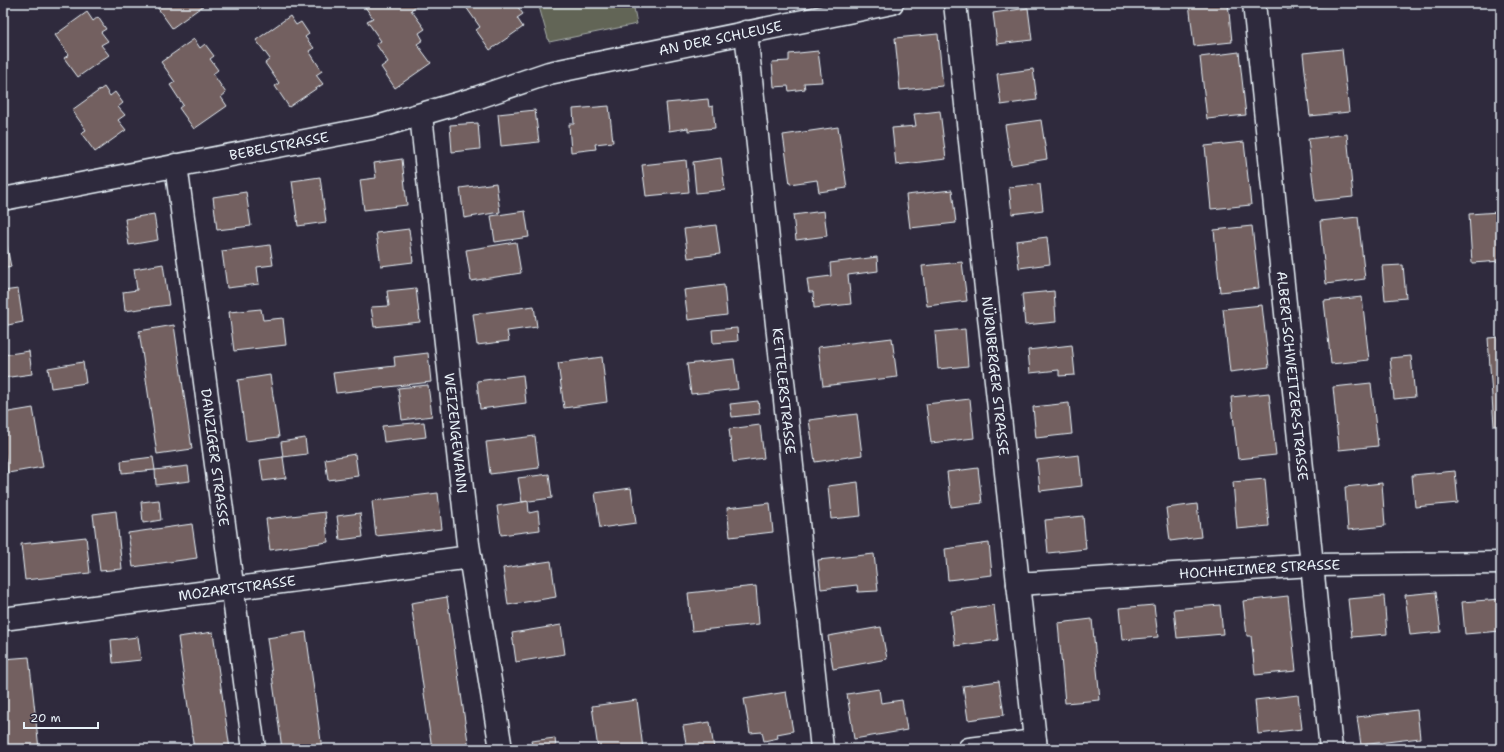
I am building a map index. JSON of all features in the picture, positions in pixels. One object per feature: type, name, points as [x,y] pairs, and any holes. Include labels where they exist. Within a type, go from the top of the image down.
[{"type":"street","name":"AN DER SCHLEUSE","points":[[549,73],[892,3]]},
{"type":"street","name":"NÜRNBERGER STRASSE","points":[[955,3],[1035,745]]},
{"type":"street","name":"ALBERT-SCHWEITZER-STRASSE","points":[[1254,3],[1331,749]]},
{"type":"street","name":"KETTELERSTRASSE","points":[[746,32],[822,749]]},
{"type":"street","name":"BEBELSTRASSE","points":[[4,194],[176,165],[377,127],[421,115],[549,73]]},
{"type":"street","name":"WEIZENGEWANN","points":[[421,115],[470,557],[501,749]]},
{"type":"street","name":"DANZIGER STRASSE","points":[[176,165],[254,749]]},
{"type":"street","name":"MOZARTSTRASSE","points":[[3,619],[470,557]]},
{"type":"street","name":"HOCHHEIMER STRASSE","points":[[1018,584],[1312,565],[1501,563]]},
{"type":"street","points":[[969,749],[1035,745]]},
{"type":"green space","points":[[538,3],[633,3],[637,24],[549,42]]},
{"type":"building","points":[[163,3],[207,3],[172,28],[157,7]]},
{"type":"building","points":[[362,3],[414,3],[416,6],[411,10],[425,29],[419,33],[423,40],[417,44],[431,63],[395,88],[381,67],[388,62],[376,44],[381,41],[367,21],[373,18]]},
{"type":"building","points":[[472,3],[515,3],[523,14],[517,18],[523,27],[490,50],[476,30],[480,27],[466,7]]},
{"type":"building","points":[[1189,3],[1228,3],[1232,42],[1194,46]]},
{"type":"building","points":[[1287,3],[1357,3],[1287,9]]},
{"type":"building","points":[[1028,8],[1032,40],[997,44],[993,13]]},
{"type":"building","points":[[87,12],[93,21],[98,17],[106,29],[101,32],[108,41],[101,45],[109,55],[78,77],[64,58],[69,55],[55,35]]},
{"type":"building","points":[[290,16],[296,25],[301,22],[309,34],[305,37],[314,48],[309,51],[322,71],[316,75],[323,84],[289,107],[275,86],[279,83],[265,63],[270,59],[256,40]]},
{"type":"building","points":[[938,34],[943,86],[900,90],[895,38]]},
{"type":"building","points":[[194,39],[200,48],[205,44],[214,56],[210,59],[218,70],[213,74],[226,93],[221,97],[227,106],[194,129],[179,108],[183,105],[170,85],[175,82],[161,62]]},
{"type":"building","points":[[1342,49],[1349,112],[1310,116],[1303,53]]},
{"type":"building","points":[[818,51],[822,82],[804,83],[805,89],[789,91],[788,86],[774,87],[772,62],[789,61],[789,54]]},
{"type":"building","points":[[1239,52],[1246,115],[1207,119],[1200,57]]},
{"type":"building","points":[[1033,69],[1037,100],[1001,105],[997,74]]},
{"type":"building","points":[[104,87],[110,96],[115,92],[123,103],[118,107],[125,115],[118,120],[126,130],[95,152],[81,133],[86,130],[72,110]]},
{"type":"building","points":[[708,99],[709,107],[713,106],[715,128],[688,131],[688,128],[669,131],[666,103]]},
{"type":"building","points":[[609,106],[613,142],[595,144],[596,149],[571,152],[569,124],[574,124],[573,109]]},
{"type":"building","points":[[535,110],[539,142],[501,146],[498,114]]},
{"type":"building","points":[[940,111],[946,159],[896,165],[892,128],[916,126],[914,114]]},
{"type":"building","points":[[1041,120],[1047,159],[1011,165],[1005,125]]},
{"type":"building","points":[[478,123],[480,149],[452,152],[450,125]]},
{"type":"building","points":[[838,127],[847,188],[819,192],[817,180],[790,184],[783,135]]},
{"type":"building","points":[[1347,134],[1353,197],[1315,201],[1308,139]]},
{"type":"building","points":[[1244,142],[1251,205],[1211,209],[1205,146]]},
{"type":"building","points":[[721,158],[725,190],[696,193],[693,162]]},
{"type":"building","points":[[402,159],[407,205],[364,210],[360,180],[376,178],[374,163]]},
{"type":"building","points":[[686,160],[689,192],[646,196],[642,165]]},
{"type":"building","points":[[320,177],[326,222],[298,226],[292,181]]},
{"type":"building","points":[[496,183],[500,212],[464,218],[460,188]]},
{"type":"building","points":[[1040,184],[1043,210],[1012,214],[1009,187]]},
{"type":"building","points":[[952,190],[956,223],[910,228],[906,195]]},
{"type":"building","points":[[246,192],[251,226],[217,230],[213,197]]},
{"type":"building","points":[[525,211],[529,237],[495,242],[491,216]]},
{"type":"building","points":[[824,211],[827,236],[796,240],[793,215]]},
{"type":"building","points":[[1499,212],[1501,261],[1472,263],[1469,214]]},
{"type":"building","points":[[154,214],[158,240],[129,245],[125,219]]},
{"type":"building","points":[[1358,217],[1365,279],[1326,284],[1320,221]]},
{"type":"building","points":[[716,225],[720,254],[688,258],[684,229]]},
{"type":"building","points":[[1252,226],[1259,288],[1220,292],[1214,230]]},
{"type":"building","points":[[409,229],[413,262],[381,266],[376,233]]},
{"type":"building","points":[[1047,237],[1050,264],[1019,268],[1016,241]]},
{"type":"building","points":[[3,242],[6,242],[11,267],[3,269]]},
{"type":"building","points":[[516,242],[521,273],[471,281],[466,250]]},
{"type":"building","points":[[270,245],[273,265],[257,267],[259,284],[227,288],[222,251]]},
{"type":"building","points":[[877,257],[878,271],[848,275],[851,304],[814,308],[813,292],[809,292],[807,279],[831,276],[830,263]]},
{"type":"building","points":[[962,262],[967,301],[927,306],[922,266]]},
{"type":"building","points":[[163,264],[169,305],[125,311],[123,292],[137,290],[134,269]]},
{"type":"building","points":[[1403,265],[1406,298],[1385,300],[1382,266]]},
{"type":"building","points":[[724,285],[727,315],[688,320],[684,290]]},
{"type":"building","points":[[416,288],[420,322],[374,327],[371,307],[389,306],[387,291]]},
{"type":"building","points":[[18,289],[23,322],[3,326],[3,291]]},
{"type":"building","points":[[1054,291],[1056,322],[1025,325],[1022,294]]},
{"type":"building","points":[[1362,297],[1369,360],[1331,364],[1324,301]]},
{"type":"building","points":[[1262,305],[1269,367],[1230,372],[1223,309]]},
{"type":"building","points":[[534,306],[537,327],[507,331],[509,341],[477,345],[473,314]]},
{"type":"building","points":[[261,309],[263,320],[283,318],[286,345],[234,351],[229,312]]},
{"type":"building","points":[[174,325],[192,449],[157,454],[139,331]]},
{"type":"building","points":[[737,328],[738,341],[713,343],[712,330]]},
{"type":"building","points":[[965,329],[968,366],[938,369],[935,332]]},
{"type":"building","points":[[1501,337],[1501,426],[1494,426],[1488,338]]},
{"type":"building","points":[[892,338],[897,377],[823,386],[818,347]]},
{"type":"building","points":[[1072,345],[1075,375],[1059,376],[1059,370],[1030,373],[1028,350]]},
{"type":"building","points":[[29,351],[32,374],[3,378],[3,355]]},
{"type":"building","points":[[428,353],[431,382],[336,393],[333,373],[395,366],[394,357]]},
{"type":"building","points":[[1411,356],[1415,397],[1394,399],[1390,358]]},
{"type":"building","points":[[602,357],[607,402],[564,408],[558,363]]},
{"type":"building","points":[[734,359],[738,389],[691,394],[687,364]]},
{"type":"building","points":[[83,362],[86,383],[51,388],[48,368]]},
{"type":"building","points":[[270,375],[279,437],[246,441],[238,380]]},
{"type":"building","points":[[523,375],[526,403],[480,409],[477,381]]},
{"type":"building","points":[[1371,383],[1378,446],[1339,450],[1333,387]]},
{"type":"building","points":[[428,385],[432,416],[402,420],[398,388]]},
{"type":"building","points":[[1269,393],[1276,455],[1238,459],[1231,397]]},
{"type":"building","points":[[970,399],[974,438],[931,443],[926,404]]},
{"type":"building","points":[[758,401],[760,414],[732,417],[730,404]]},
{"type":"building","points":[[1069,403],[1072,434],[1036,438],[1033,407]]},
{"type":"building","points":[[33,408],[43,467],[8,473],[3,444],[3,413]]},
{"type":"building","points":[[857,414],[862,455],[815,462],[809,420]]},
{"type":"building","points":[[424,422],[426,437],[384,442],[382,426]]},
{"type":"building","points":[[760,425],[764,458],[733,462],[729,429]]},
{"type":"building","points":[[535,436],[539,468],[490,474],[486,442]]},
{"type":"building","points":[[305,438],[307,454],[283,457],[281,442]]},
{"type":"building","points":[[355,454],[358,476],[328,480],[325,459]]},
{"type":"building","points":[[1079,455],[1082,486],[1040,491],[1037,460]]},
{"type":"building","points":[[153,457],[155,470],[122,473],[121,461]]},
{"type":"building","points":[[283,457],[286,478],[263,481],[260,460]]},
{"type":"building","points":[[188,466],[190,481],[156,485],[155,470]]},
{"type":"building","points":[[978,468],[982,503],[951,507],[947,472]]},
{"type":"building","points":[[1455,471],[1458,503],[1415,507],[1412,475]]},
{"type":"building","points":[[549,474],[552,498],[522,502],[518,478]]},
{"type":"building","points":[[1265,479],[1269,526],[1237,529],[1233,482]]},
{"type":"building","points":[[858,482],[861,516],[831,519],[828,486]]},
{"type":"building","points":[[1382,483],[1385,526],[1348,530],[1345,487]]},
{"type":"building","points":[[631,488],[636,523],[600,528],[595,493]]},
{"type":"building","points":[[438,493],[442,529],[376,536],[372,501]]},
{"type":"building","points":[[159,500],[161,520],[143,523],[141,502]]},
{"type":"building","points":[[528,501],[529,513],[538,511],[540,530],[501,535],[497,506]]},
{"type":"building","points":[[770,503],[773,532],[730,537],[727,508]]},
{"type":"building","points":[[1197,504],[1201,537],[1170,541],[1166,508]]},
{"type":"building","points":[[116,511],[122,569],[100,571],[93,514]]},
{"type":"building","points":[[325,512],[328,542],[270,550],[266,519]]},
{"type":"building","points":[[360,513],[363,537],[340,540],[337,516]]},
{"type":"building","points":[[1083,516],[1086,549],[1048,553],[1045,520]]},
{"type":"building","points":[[192,524],[197,558],[133,567],[128,533]]},
{"type":"building","points":[[86,537],[90,573],[25,580],[21,544]]},
{"type":"building","points":[[989,543],[992,575],[948,580],[945,549]]},
{"type":"building","points":[[874,554],[878,591],[858,592],[857,585],[821,589],[818,560]]},
{"type":"building","points":[[551,561],[556,597],[508,605],[503,568]]},
{"type":"building","points":[[756,586],[759,624],[692,631],[688,593]]},
{"type":"building","points":[[1436,592],[1441,632],[1410,635],[1405,595]]},
{"type":"building","points":[[1288,596],[1296,671],[1255,675],[1251,636],[1247,636],[1243,601]]},
{"type":"building","points":[[1384,596],[1387,634],[1352,637],[1348,599]]},
{"type":"building","points":[[447,597],[469,749],[432,749],[411,603]]},
{"type":"building","points":[[1501,599],[1501,631],[1465,634],[1462,602]]},
{"type":"building","points":[[994,605],[998,640],[955,646],[951,611]]},
{"type":"building","points":[[1154,605],[1158,637],[1122,640],[1119,608]]},
{"type":"building","points":[[1220,605],[1223,634],[1177,638],[1174,609]]},
{"type":"building","points":[[1092,619],[1100,700],[1065,703],[1058,623]]},
{"type":"building","points":[[561,625],[565,654],[516,662],[512,633]]},
{"type":"building","points":[[881,627],[887,659],[833,669],[828,636]]},
{"type":"building","points":[[213,632],[230,749],[194,749],[178,637]]},
{"type":"building","points":[[306,632],[322,749],[282,749],[267,638]]},
{"type":"building","points":[[138,637],[141,660],[113,663],[111,640]]},
{"type":"building","points":[[29,657],[39,749],[3,749],[3,659]]},
{"type":"building","points":[[999,681],[1004,715],[968,720],[963,686]]},
{"type":"building","points":[[879,689],[881,703],[902,700],[907,730],[854,739],[847,694]]},
{"type":"building","points":[[786,692],[793,731],[777,734],[778,738],[764,741],[762,732],[750,733],[744,699]]},
{"type":"building","points":[[1298,695],[1302,729],[1258,734],[1255,700]]},
{"type":"building","points":[[637,700],[643,749],[598,749],[592,706]]},
{"type":"building","points":[[1417,710],[1420,738],[1361,745],[1357,717]]},
{"type":"building","points":[[710,722],[714,749],[687,749],[683,726]]},
{"type":"building","points":[[555,738],[556,749],[525,749],[525,746],[532,745],[531,741]]}]
